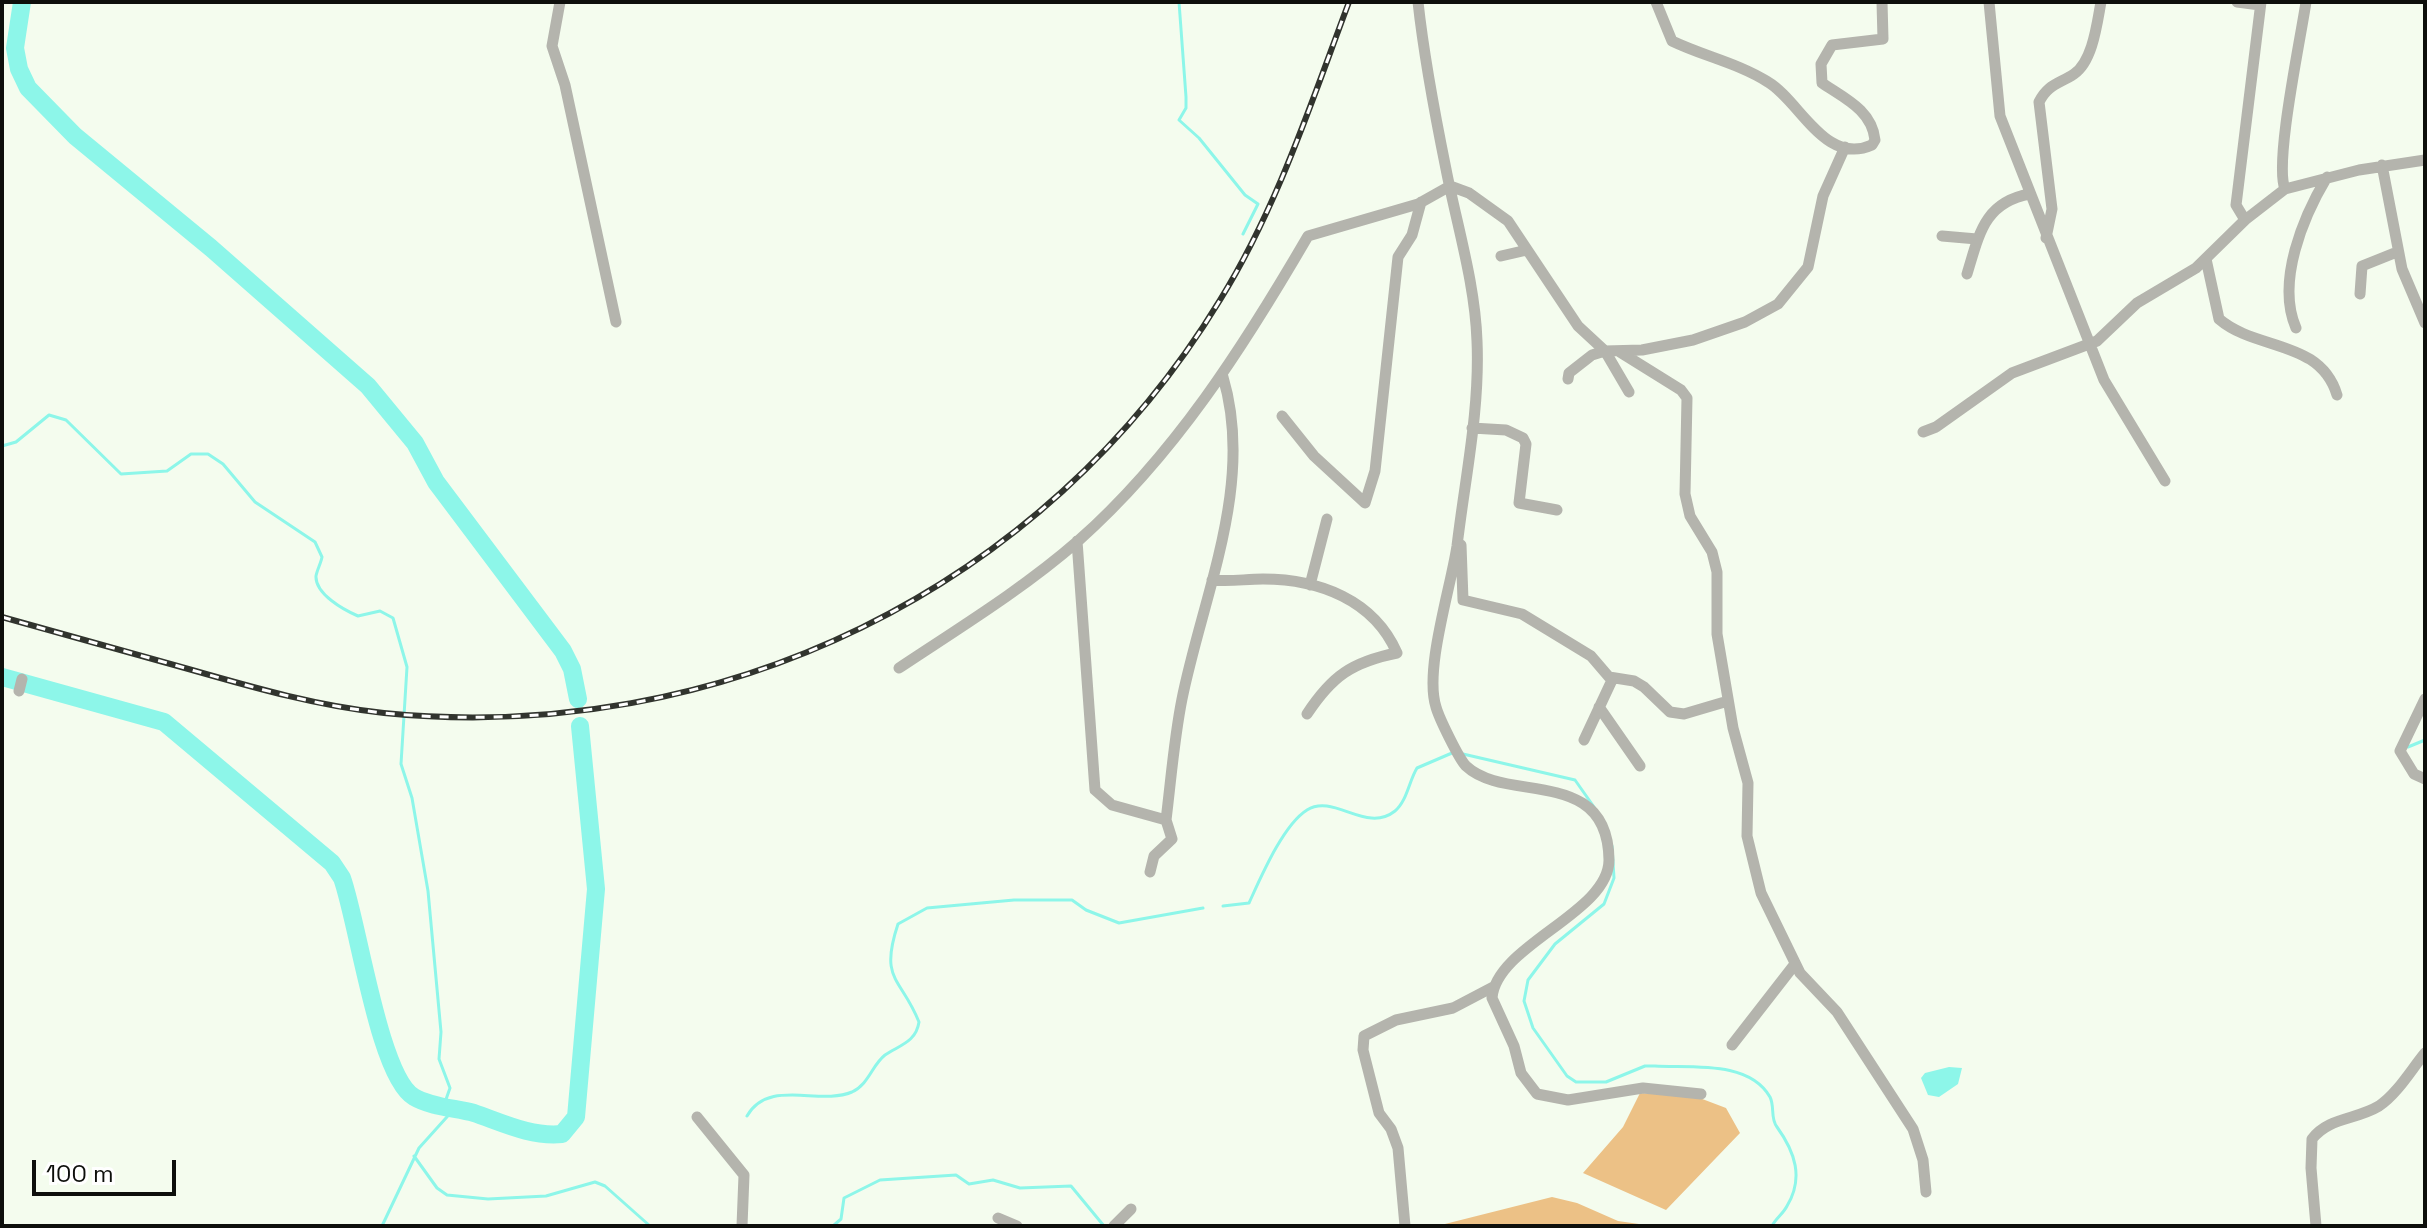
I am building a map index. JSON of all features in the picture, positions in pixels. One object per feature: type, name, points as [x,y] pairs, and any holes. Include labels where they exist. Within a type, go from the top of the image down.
[{"type":"street","points":[[560,2],[552,46],[565,85],[616,322]]},
{"type":"street","points":[[1418,2],[1477,339],[1472,428],[1458,532],[1432,681],[1435,706],[1465,765],[1479,773],[1518,785],[1550,789],[1570,796],[1595,818],[1609,861],[1606,876],[1597,887],[1500,974],[1493,987],[1492,998],[1514,1046],[1521,1073],[1537,1094],[1568,1100],[1643,1088],[1701,1094]]},
{"type":"street","points":[[1656,2],[1672,41],[1771,83],[1812,127],[1845,147],[1872,145],[1875,132],[1858,108],[1822,83],[1821,64],[1832,45],[1883,39],[1882,2]]},
{"type":"street","points":[[1989,2],[2000,116],[2104,380],[2165,481]]},
{"type":"street","points":[[2046,238],[2052,209],[2039,102],[2052,84],[2080,69],[2089,54],[2101,2]]},
{"type":"street","points":[[2237,2],[2261,4],[2236,205],[2245,220]]},
{"type":"street","points":[[2285,189],[2282,176],[2286,140],[2306,2]]},
{"type":"street","points":[[1568,379],[1569,373],[1592,355],[1715,333],[1745,322],[1784,298],[1808,267],[1823,196],[1845,147]]},
{"type":"street","points":[[1923,432],[1936,427],[2012,373],[2089,346],[2137,303],[2206,259],[2245,220],[2285,189],[2382,165],[2425,162]]},
{"type":"street","points":[[2382,165],[2397,252],[2425,323]]},
{"type":"street","points":[[2296,328],[2290,299],[2297,239],[2307,211],[2327,177]]},
{"type":"street","points":[[899,668],[1077,541],[1124,495],[1223,377],[1308,236],[1421,202],[1450,186]]},
{"type":"street","points":[[1450,186],[1496,209],[1578,326],[1605,351],[1629,392]]},
{"type":"street","points":[[1967,274],[1977,239],[1999,203],[2030,194]]},
{"type":"street","points":[[1282,416],[1314,456],[1365,503],[1375,471],[1398,257],[1412,235],[1421,202]]},
{"type":"street","points":[[1942,236],[1977,239]]},
{"type":"street","points":[[1501,256],[1527,250]]},
{"type":"street","points":[[2360,294],[2362,266],[2397,252]]},
{"type":"street","points":[[2206,259],[2219,319],[2307,357],[2331,375],[2337,395]]},
{"type":"street","points":[[1620,352],[1681,390],[1687,398],[1685,494],[1690,516],[1712,552],[1717,572],[1717,634],[1728,701],[1748,783],[1747,836],[1761,893],[1795,964],[1837,1012],[1913,1129],[1923,1160],[1926,1192]]},
{"type":"street","points":[[1150,872],[1154,856],[1172,839],[1166,820],[1182,700],[1212,580],[1231,476],[1233,429],[1223,377]]},
{"type":"street","points":[[1472,428],[1506,430],[1523,438],[1519,503],[1557,510]]},
{"type":"street","points":[[1310,585],[1327,519]]},
{"type":"street","points":[[1458,532],[1463,558],[1463,600],[1522,614],[1591,656],[1613,678],[1634,681],[1670,712],[1684,714],[1728,701]]},
{"type":"street","points":[[1077,541],[1095,790],[1112,805],[1166,820]]},
{"type":"street","points":[[1212,580],[1260,579],[1310,585],[1363,606],[1397,653],[1362,660],[1347,669],[1307,714]]},
{"type":"street","points":[[1584,740],[1613,678]]},
{"type":"street","points":[[19,691],[22,679]]},
{"type":"street","points":[[2425,699],[2400,751],[2414,774],[2425,779]]},
{"type":"street","points":[[1599,707],[1640,766]]},
{"type":"street","points":[[1732,1045],[1795,964]]},
{"type":"street","points":[[1405,1226],[1398,1148],[1391,1129],[1379,1113],[1363,1050],[1364,1036],[1396,1020],[1453,1008],[1493,987]]},
{"type":"street","points":[[2316,1226],[2312,1139],[2329,1124],[2365,1113],[2383,1103],[2425,1053]]},
{"type":"street","points":[[697,1117],[744,1175],[742,1226]]},
{"type":"street","points":[[1114,1226],[1131,1209]]},
{"type":"street","points":[[998,1218],[1017,1226]]},
{"type":"shaded area","points":[[1640,1093],[1697,1097],[1726,1108],[1740,1133],[1666,1210],[1583,1173],[1623,1127]]},
{"type":"shaded area","points":[[1552,1197],[1577,1203],[1618,1221],[1653,1226],[1437,1226]]},
{"type":"water","points":[[1949,1067],[1962,1068],[1958,1084],[1939,1097],[1928,1095],[1921,1078],[1925,1073]]},
{"type":"waterway","points":[[22,2],[15,48],[19,69],[28,88],[75,136],[211,248],[368,386],[415,443],[436,482],[563,651],[572,669],[578,699]]},
{"type":"waterway","points":[[1179,2],[1186,97],[1186,108],[1179,120],[1199,138],[1245,195],[1258,204],[1243,234]]},
{"type":"waterway","points":[[2,446],[16,442],[49,415],[66,420],[121,474],[167,471],[191,454],[208,454],[223,464],[255,502],[315,542],[322,557],[317,583],[325,595],[358,616],[380,611],[393,618],[407,667],[401,764],[412,798],[428,891],[441,1032],[439,1059],[450,1088],[444,1105]]},
{"type":"waterway","points":[[2,677],[164,722],[332,863],[342,878],[390,1061],[402,1084],[414,1097],[517,1128],[551,1134],[562,1134],[576,1117],[596,889],[580,726]]},
{"type":"waterway","points":[[2408,747],[2425,740]]},
{"type":"waterway","points":[[1223,906],[1249,903],[1281,839],[1307,810],[1328,806],[1362,816],[1384,817],[1399,807],[1417,768],[1452,753]]},
{"type":"waterway","points":[[1463,754],[1575,780],[1594,807]]},
{"type":"waterway","points":[[1612,846],[1614,878],[1604,904],[1555,944],[1528,980],[1524,1001],[1533,1028],[1567,1076],[1576,1082],[1606,1082],[1645,1066],[1685,1066],[1734,1071],[1761,1085],[1770,1097],[1775,1124],[1793,1156],[1796,1175],[1792,1196],[1772,1226]]},
{"type":"waterway","points":[[747,1116],[756,1105],[781,1095],[825,1096],[852,1092],[858,1089],[885,1055],[911,1039],[919,1022],[895,978],[891,957],[898,924],[927,908],[1014,900],[1072,900],[1086,910],[1119,923],[1203,908]]},
{"type":"waterway","points":[[382,1226],[419,1148],[455,1108]]},
{"type":"waterway","points":[[414,1156],[437,1188],[447,1195],[488,1199],[546,1196],[595,1182],[605,1186],[650,1226]]},
{"type":"waterway","points":[[833,1226],[841,1219],[844,1198],[880,1180],[956,1175],[969,1184],[993,1180],[1020,1188],[1071,1186],[1104,1226]]},
{"type":"railway","points":[[2,617],[263,690],[335,706],[384,713],[509,717],[631,703],[749,673],[862,628],[966,567],[1062,492],[1147,402],[1220,300],[1259,229],[1292,154],[1349,2]]}]
